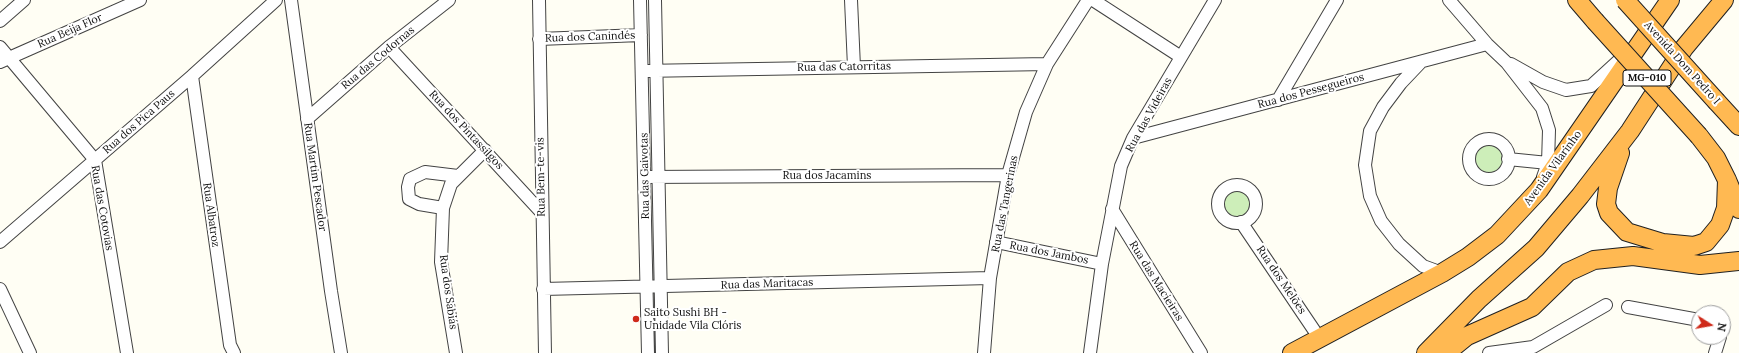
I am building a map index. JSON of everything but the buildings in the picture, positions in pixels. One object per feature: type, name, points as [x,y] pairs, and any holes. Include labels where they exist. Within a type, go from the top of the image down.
[{"type":"highway","name":"MG-010","points":[[1577,0],[1699,136],[1716,158],[1739,209]]},
{"type":"highway","name":"Avenida Dom Pedro I","points":[[1625,0],[1739,126]]},
{"type":"highway","name":"Avenida Vilarinho","points":[[1292,353],[1320,339],[1423,275],[1442,273],[1468,258],[1497,235],[1540,190],[1640,41],[1670,0]]},
{"type":"highway","points":[[1426,353],[1479,299],[1536,248],[1580,196],[1630,131],[1684,48],[1723,0]]},
{"type":"highway","points":[[1630,131],[1613,171],[1606,204],[1609,213],[1627,232],[1643,238],[1680,246],[1694,246],[1706,242],[1720,225],[1726,208],[1727,180]]},
{"type":"highway","points":[[1446,353],[1467,336],[1532,307],[1568,272],[1594,260],[1633,256],[1700,265],[1739,261]]},
{"type":"street","points":[[0,21],[24,0]]},
{"type":"street","name":"Rua Beija Flor","points":[[4,60],[140,0]]},
{"type":"street","name":"Rua dos Pica Paus","points":[[0,242],[192,76],[276,0]]},
{"type":"street","name":"Rua Martim Pescador","points":[[291,0],[331,291],[341,353]]},
{"type":"street","name":"Rua das Codornas","points":[[307,119],[390,47],[449,0]]},
{"type":"street","name":"Rua Bem-te-vis","points":[[539,0],[545,353]]},
{"type":"street","name":"Rua das Gaivotas","points":[[640,0],[648,353]]},
{"type":"street","name":"Rua das Gaivotas","points":[[655,0],[662,353]]},
{"type":"street","points":[[851,0],[854,67]]},
{"type":"street","name":"Rua das Tangerinas","points":[[984,353],[990,278],[996,242],[1008,175],[1026,112],[1047,64],[1088,0]]},
{"type":"street","points":[[1093,0],[1181,57]]},
{"type":"street","name":"Rua das Videiras","points":[[1090,353],[1102,264],[1121,166],[1134,138],[1215,0]]},
{"type":"street","points":[[1278,100],[1337,0]]},
{"type":"street","points":[[1448,0],[1487,44],[1507,63],[1542,108],[1549,130],[1548,163],[1540,190]]},
{"type":"street","name":"Rua dos Canindés","points":[[539,39],[641,35]]},
{"type":"street","points":[[1507,63],[1543,82],[1566,90],[1591,86],[1640,41]]},
{"type":"street","name":"Rua dos Pessegueiros","points":[[1134,138],[1487,44]]},
{"type":"street","name":"Rua das Cotovias","points":[[0,47],[4,60],[95,160],[127,353]]},
{"type":"street","name":"Rua dos Pintassilgos","points":[[390,47],[542,212]]},
{"type":"street","points":[[1421,62],[1401,83],[1383,107],[1370,131],[1365,165],[1370,196],[1381,221],[1423,275]]},
{"type":"street","name":"Rua das Catorritas","points":[[642,71],[1047,64]]},
{"type":"street","name":"Rua Albatroz","points":[[192,76],[228,350]]},
{"type":"street","name":"Rua dos Sabiás","points":[[456,353],[441,262],[443,208],[451,184],[485,150]]},
{"type":"street","points":[[1508,159],[1548,163]]},
{"type":"street","points":[[443,208],[418,204],[409,199],[408,187],[410,178],[425,172],[458,176]]},
{"type":"street","name":"Rua dos Jacamins","points":[[645,177],[1008,175]]},
{"type":"street","name":"Rua das Macieiras","points":[[1112,209],[1199,352]]},
{"type":"street","name":"Rua dos Melões","points":[[1241,222],[1320,339]]},
{"type":"street","name":"Rua dos Jambos","points":[[996,242],[1102,264]]},
{"type":"street","name":"Rua das Maritacas","points":[[543,289],[990,278]]},
{"type":"street","points":[[0,289],[30,353]]},
{"type":"street","points":[[1489,353],[1538,350],[1606,305]]},
{"type":"street","points":[[1628,308],[1691,319]]},
{"type":"green space","points":[[1489,144],[1500,148],[1504,159],[1500,170],[1489,174],[1478,170],[1474,159],[1478,148]]},
{"type":"green space","points":[[1236,189],[1247,193],[1251,204],[1247,215],[1236,219],[1225,215],[1221,204],[1225,193]]},
{"type":"place","name":"Saito Sushi BH - Unidade Vila Clóris","points":[[636,319]]}]
